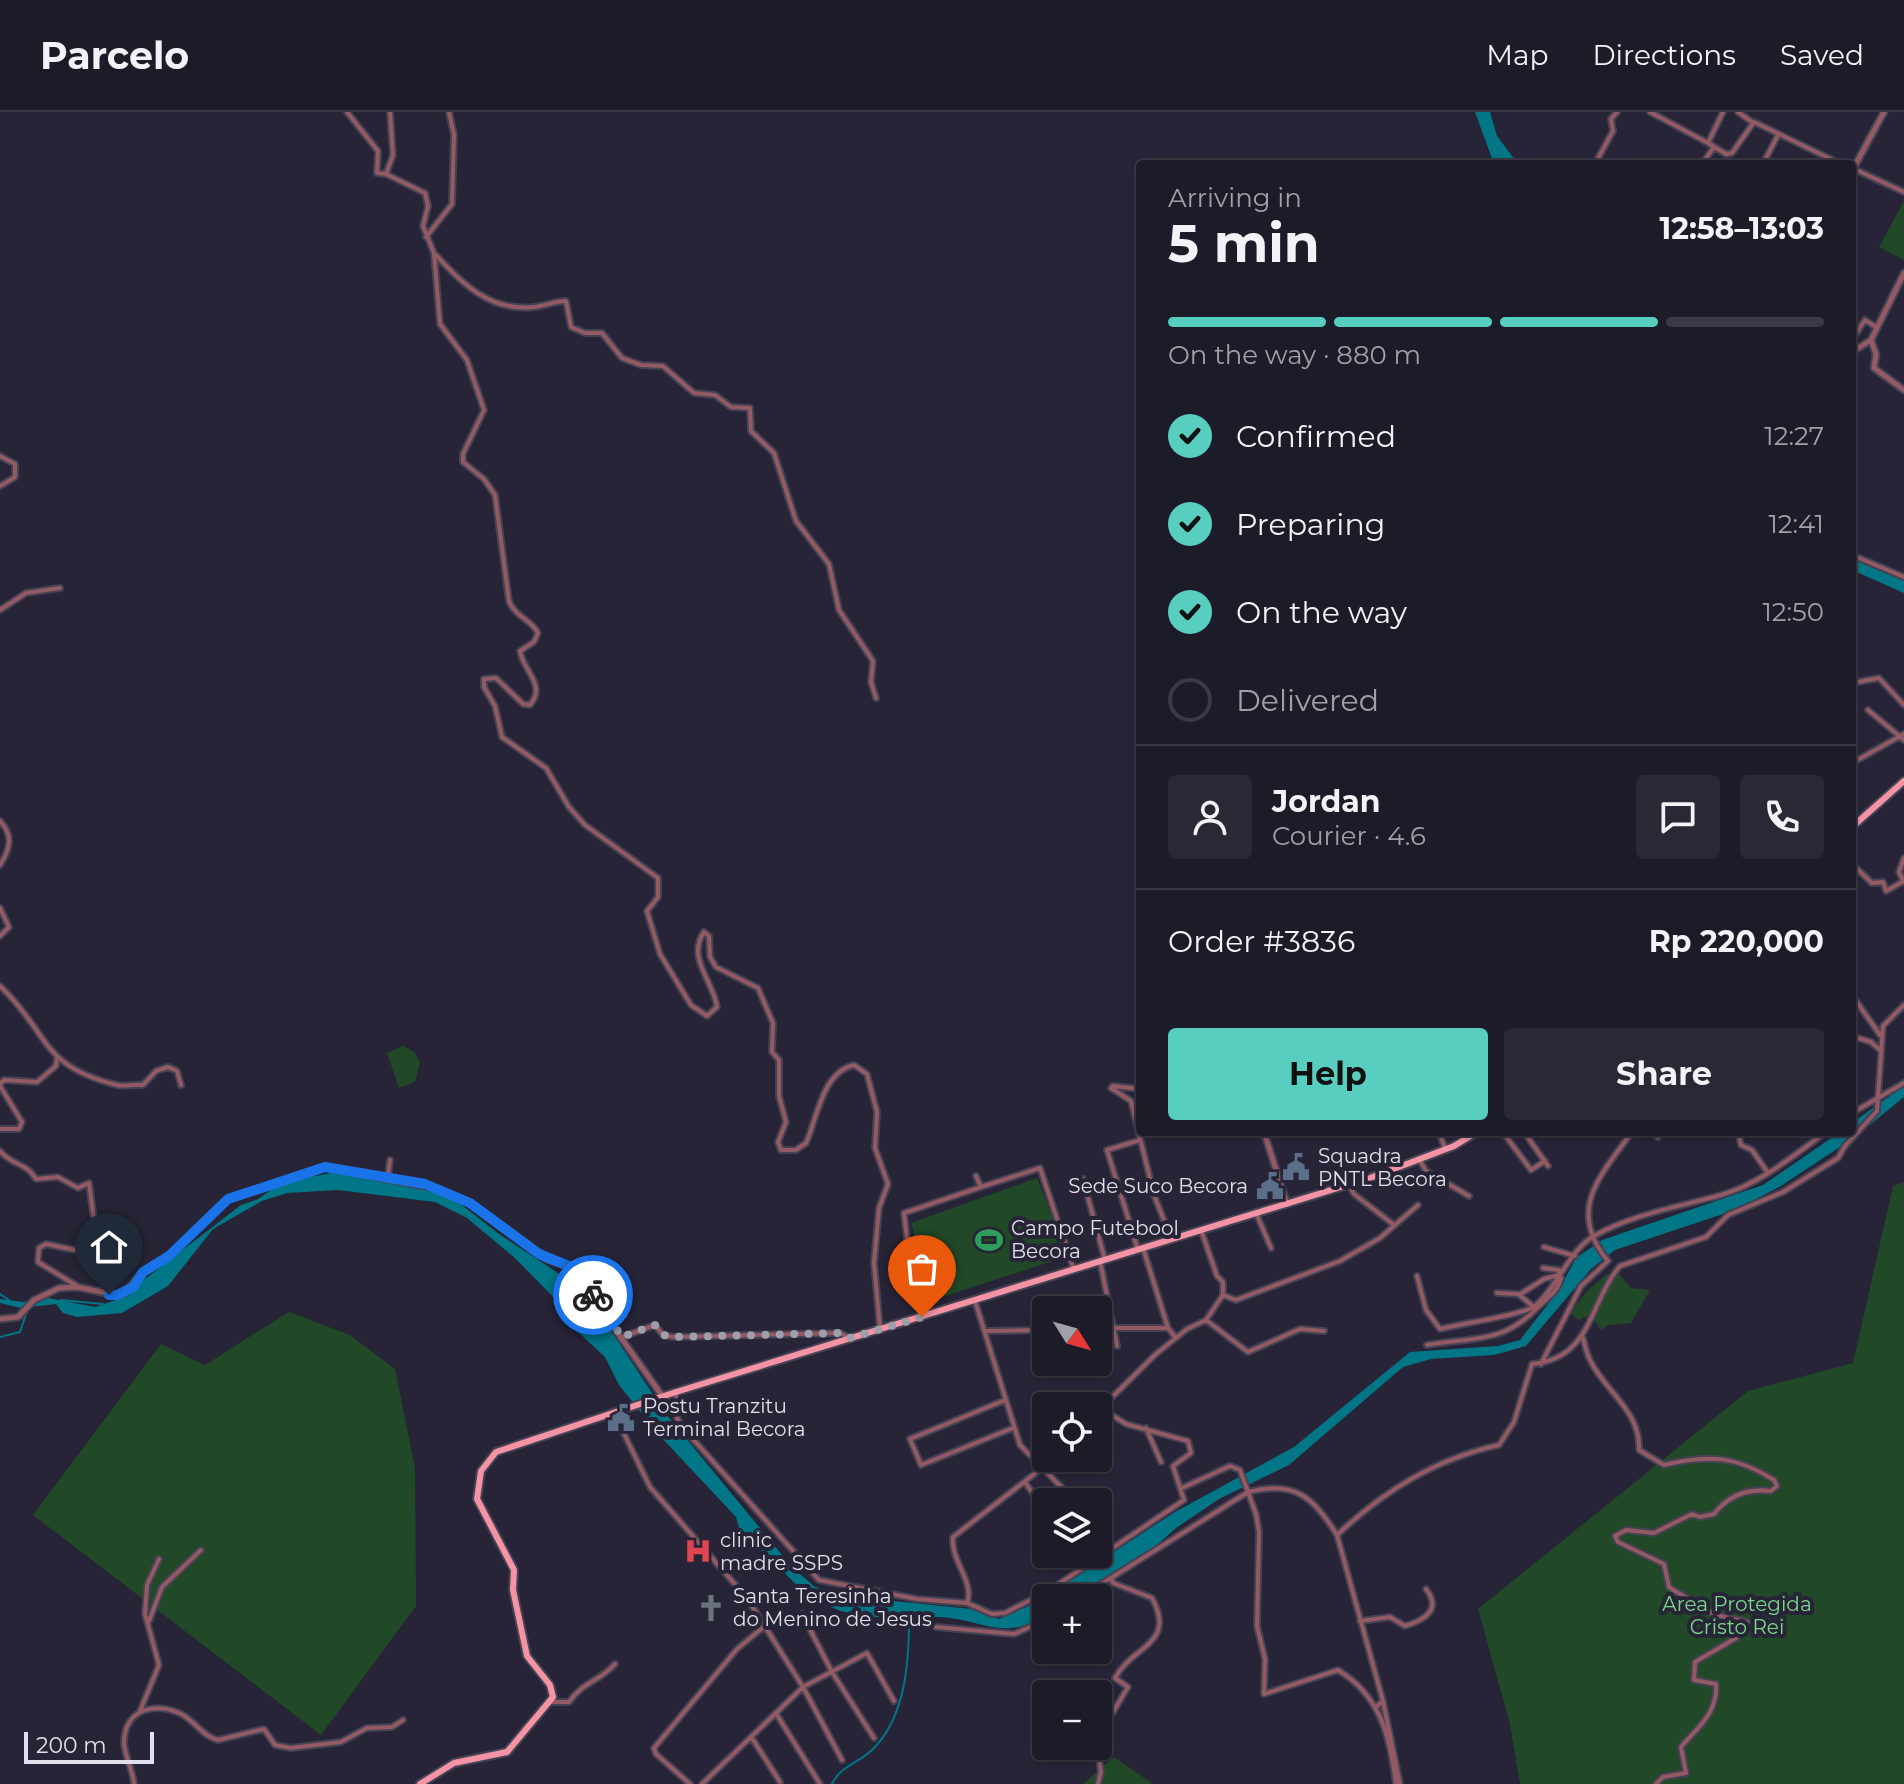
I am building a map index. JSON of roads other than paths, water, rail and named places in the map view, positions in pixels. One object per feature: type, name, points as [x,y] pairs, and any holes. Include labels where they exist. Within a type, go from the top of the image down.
[{"type":"main road","points":[[1856,823],[1904,781]]},
{"type":"main road","points":[[420,1784],[454,1763],[507,1752],[552,1702],[550,1685],[527,1656],[513,1590],[514,1570],[480,1507],[478,1481],[487,1460],[501,1450],[676,1392],[1349,1184],[1446,1149],[1470,1136]]},
{"type":"street","points":[[347,112],[378,151],[377,173],[423,189],[428,200],[423,226],[426,237],[434,253],[459,281],[486,299],[517,307],[566,301],[571,327],[585,333],[602,333],[622,358],[641,365],[659,365],[676,374],[694,393],[715,395],[731,407],[750,408],[751,431],[774,453],[796,521],[825,556],[839,610],[872,659],[871,682],[876,698]]},
{"type":"street","points":[[386,174],[393,155],[390,112]]},
{"type":"street","points":[[426,237],[452,204],[454,135],[449,112]]},
{"type":"street","points":[[1597,160],[1613,131],[1611,119],[1617,112]]},
{"type":"street","points":[[1650,112],[1731,154],[1752,122]]},
{"type":"street","points":[[1708,143],[1723,112]]},
{"type":"street","points":[[1738,112],[1752,122],[1832,160]]},
{"type":"street","points":[[1856,162],[1882,113]]},
{"type":"street","points":[[1765,160],[1778,135]]},
{"type":"street","points":[[1705,160],[1714,147]]},
{"type":"street","points":[[1856,171],[1904,192]]},
{"type":"street","points":[[434,253],[440,324],[467,360],[484,410],[463,454],[463,462],[484,479],[495,495],[510,606],[538,633],[534,642],[520,653],[537,687],[530,705],[523,704],[496,678],[483,681],[495,706],[498,729],[505,741],[527,751],[546,768],[569,807],[585,825],[658,878],[658,897],[648,907],[647,915],[660,954],[696,1011],[707,1016],[717,1007],[700,967],[699,942],[704,932],[709,936],[710,957],[716,967],[758,988],[773,1023],[772,1052],[780,1070],[779,1096],[786,1122],[778,1142],[781,1150],[796,1150],[806,1143],[818,1104],[842,1071],[854,1065],[867,1074],[877,1112],[875,1148],[888,1184],[879,1208],[874,1263],[880,1330]]},
{"type":"street","points":[[1904,273],[1871,340],[1874,368],[1904,390]]},
{"type":"street","points":[[1856,334],[1865,320],[1876,327]]},
{"type":"street","points":[[1856,349],[1871,340]]},
{"type":"street","points":[[0,456],[17,469],[15,477],[0,486]]},
{"type":"street","points":[[1856,557],[1904,577]]},
{"type":"street","points":[[0,610],[26,593],[60,588]]},
{"type":"street","points":[[1856,682],[1879,678],[1904,705]]},
{"type":"street","points":[[1868,710],[1880,724],[1903,737]]},
{"type":"street","points":[[1856,761],[1903,737]]},
{"type":"street","points":[[0,821],[10,839],[8,851],[0,865]]},
{"type":"street","points":[[1856,868],[1872,883],[1883,882],[1886,891],[1904,881],[1899,872],[1904,858]]},
{"type":"street","points":[[0,908],[9,927],[0,936]]},
{"type":"street","points":[[0,986],[18,1004],[57,1058],[77,1073],[119,1085],[143,1085],[156,1071],[168,1067],[177,1071],[181,1085]]},
{"type":"street","points":[[1856,1001],[1881,1036]]},
{"type":"street","points":[[1856,1134],[1877,1111],[1883,1026],[1904,1005]]},
{"type":"street","points":[[1856,1037],[1871,1042],[1881,1051]]},
{"type":"street","points":[[0,1129],[19,1129],[22,1122],[0,1085],[4,1080],[37,1082],[56,1066],[57,1058]]},
{"type":"street","points":[[1856,1111],[1904,1083]]},
{"type":"street","points":[[1136,1089],[1111,1088],[1131,1101],[1136,1123]]},
{"type":"street","points":[[1139,1136],[1154,1195],[1171,1238]]},
{"type":"street","points":[[1265,1136],[1287,1204]]},
{"type":"street","points":[[1441,1136],[1446,1149]]},
{"type":"street","points":[[1506,1136],[1531,1170],[1546,1163],[1527,1136]]},
{"type":"street","points":[[1541,1364],[1576,1294],[1608,1261],[1586,1224],[1590,1196],[1629,1136]]},
{"type":"street","points":[[1739,1136],[1741,1145],[1752,1150],[1768,1173]]},
{"type":"street","points":[[1427,1345],[1485,1340],[1515,1328],[1558,1289],[1561,1276],[1592,1237],[1635,1218],[1722,1195],[1768,1173],[1820,1136]]},
{"type":"street","points":[[1337,1535],[1389,1491],[1442,1460],[1499,1445],[1514,1422],[1532,1364],[1549,1363],[1583,1338],[1612,1276],[1620,1266],[1706,1237],[1728,1215],[1783,1192],[1838,1158],[1854,1136]]},
{"type":"street","points":[[1140,1140],[1107,1150],[1168,1328],[1176,1338]]},
{"type":"street","points":[[0,1151],[9,1161],[30,1169],[36,1179],[58,1177],[78,1188],[89,1183],[96,1235],[75,1250],[46,1244],[39,1248],[38,1262],[79,1288],[109,1295],[126,1292],[143,1272],[169,1256],[238,1193],[325,1167],[388,1176],[436,1188],[470,1203],[547,1259],[568,1265],[622,1337],[660,1399]]},
{"type":"street","points":[[1419,1159],[1426,1171],[1469,1196]]},
{"type":"street","points":[[388,1176],[390,1160]]},
{"type":"street","points":[[907,1239],[904,1213],[1040,1168],[1074,1270]]},
{"type":"street","points":[[976,1176],[981,1187]]},
{"type":"street","points":[[1083,1179],[1110,1296]]},
{"type":"street","points":[[1349,1184],[1354,1194],[1394,1225]]},
{"type":"street","points":[[1223,1295],[1236,1300],[1340,1261],[1380,1238],[1418,1205]]},
{"type":"street","points":[[1256,1213],[1271,1248]]},
{"type":"street","points":[[1112,1398],[1176,1338],[1206,1320],[1223,1295],[1223,1282],[1217,1276],[1201,1230]]},
{"type":"street","points":[[1544,1247],[1575,1256]]},
{"type":"street","points":[[1519,1295],[1544,1279],[1558,1275],[1559,1270],[1543,1268]]},
{"type":"street","points":[[1417,1276],[1426,1310],[1440,1329],[1535,1308]]},
{"type":"street","points":[[0,1319],[18,1317],[34,1300],[46,1293],[79,1288]]},
{"type":"street","points":[[1497,1293],[1519,1295],[1535,1308]]},
{"type":"street","points":[[975,1301],[1013,1428],[1020,1445],[1032,1458]]},
{"type":"street","points":[[1112,1305],[1112,1328],[1117,1346]]},
{"type":"street","points":[[1206,1320],[1248,1352],[1300,1329],[1324,1331]]},
{"type":"street","points":[[622,1337],[655,1325],[663,1335],[673,1337],[840,1333],[850,1338]]},
{"type":"street","points":[[1112,1328],[1168,1328]]},
{"type":"street","points":[[985,1331],[1032,1330]]},
{"type":"street","points":[[1583,1338],[1590,1361],[1631,1414],[1640,1436],[1639,1450],[1664,1465],[1688,1459],[1736,1459],[1774,1480],[1777,1486],[1771,1491],[1741,1494],[1723,1502],[1714,1514],[1700,1517],[1692,1514],[1654,1533],[1626,1530],[1615,1536],[1618,1542],[1664,1564],[1669,1587],[1675,1591],[1716,1615],[1747,1622],[1736,1638],[1695,1662],[1694,1680],[1716,1684],[1708,1718],[1681,1747],[1686,1773],[1663,1777],[1656,1784]]},
{"type":"street","points":[[676,1392],[677,1418],[683,1428],[819,1580],[917,1599],[967,1603],[992,1614],[1005,1613],[1050,1590],[1184,1500],[1173,1466],[1191,1453],[1188,1441],[1126,1424],[1112,1416]]},
{"type":"street","points":[[1005,1400],[910,1439],[921,1465],[1013,1428]]},
{"type":"street","points":[[614,1413],[650,1487],[719,1563],[766,1625],[842,1760]]},
{"type":"street","points":[[1146,1428],[1161,1462]]},
{"type":"street","points":[[1182,1488],[1230,1466],[1240,1470],[1256,1514],[1261,1553],[1257,1608],[1265,1659],[1264,1694],[1338,1670],[1358,1684],[1377,1706],[1398,1784]]},
{"type":"street","points":[[967,1603],[969,1592],[958,1564],[953,1537],[1037,1472]]},
{"type":"street","points":[[1046,1472],[1062,1488]]},
{"type":"street","points":[[1025,1482],[1032,1492]]},
{"type":"street","points":[[1102,1584],[1248,1490],[1281,1487],[1295,1490],[1315,1504],[1337,1535],[1383,1701],[1398,1784]]},
{"type":"street","points":[[149,1624],[151,1607],[162,1587],[201,1550]]},
{"type":"street","points":[[134,1784],[132,1765],[124,1743],[128,1726],[140,1711],[159,1665],[145,1614],[147,1585],[159,1559]]},
{"type":"street","points":[[1112,1578],[1113,1583],[1152,1598],[1160,1613],[1161,1624],[1147,1648],[1121,1668],[1115,1678],[1128,1687],[1112,1714]]},
{"type":"street","points":[[1360,1621],[1390,1617],[1405,1626],[1410,1625],[1433,1608],[1434,1601],[1426,1589]]},
{"type":"street","points":[[802,1614],[832,1672],[874,1738]]},
{"type":"street","points":[[690,1784],[656,1754],[654,1748],[737,1649],[766,1625]]},
{"type":"street","points":[[936,1627],[1014,1634],[1032,1626]]},
{"type":"street","points":[[702,1784],[803,1687],[867,1653],[894,1701]]},
{"type":"street","points":[[552,1702],[569,1702],[581,1685],[594,1681],[615,1664]]},
{"type":"street","points":[[1377,1706],[1383,1701]]},
{"type":"street","points":[[140,1711],[159,1706],[218,1740],[264,1729],[271,1743],[280,1748],[341,1742],[367,1728],[392,1727],[403,1720]]},
{"type":"street","points":[[777,1715],[820,1784]]},
{"type":"street","points":[[752,1738],[780,1782]]},
{"type":"street","points":[[1098,1784],[1101,1772],[1099,1760]]},
{"type":"water","points":[[1475,112],[1490,112],[1497,136],[1515,160],[1493,160]]},
{"type":"water","points":[[1856,561],[1904,579],[1904,593],[1856,572]]},
{"type":"water","points":[[1904,1086],[1904,1097],[1855,1137],[1781,1186],[1735,1210],[1615,1250],[1591,1269],[1526,1346],[1494,1355],[1431,1359],[1403,1367],[1289,1465],[1219,1499],[1176,1528],[1142,1558],[1098,1584],[1065,1584],[1089,1568],[1112,1568],[1112,1553],[1175,1512],[1294,1447],[1410,1352],[1498,1346],[1520,1340],[1559,1290],[1576,1258],[1602,1240],[1763,1185],[1834,1136],[1856,1136],[1856,1120]]},
{"type":"water","points":[[332,1173],[444,1191],[499,1234],[570,1281],[596,1308],[666,1414],[792,1567],[815,1587],[874,1599],[971,1609],[999,1619],[1032,1604],[1032,1623],[996,1628],[950,1618],[850,1614],[817,1600],[797,1586],[763,1551],[742,1538],[736,1517],[659,1435],[619,1385],[605,1357],[578,1332],[561,1305],[516,1259],[467,1218],[435,1202],[338,1190],[287,1193],[262,1201],[213,1229],[168,1286],[122,1313],[77,1317],[63,1313],[56,1304],[21,1308],[0,1303],[0,1299],[23,1302],[43,1297],[95,1307],[119,1299],[241,1205],[258,1199],[282,1182]]},
{"type":"waterway","points":[[0,1294],[9,1300]]},
{"type":"waterway","points":[[61,1300],[103,1304]]},
{"type":"waterway","points":[[0,1337],[20,1332],[27,1311]]},
{"type":"waterway","points":[[832,1784],[840,1772],[874,1748],[893,1720],[904,1687],[909,1618]]},
{"type":"place","name":"Squadra PNTL Becora","points":[[1296,1167]]},
{"type":"place","name":"Sede Suco Becora","points":[[1270,1186]]},
{"type":"place","name":"Campo Futebool Becora","points":[[989,1240]]},
{"type":"place","name":"Postu Tranzitu Terminal Becora","points":[[621,1418]]},
{"type":"place","name":"clinic madre SSPS","points":[[698,1551]]},
{"type":"place","name":"Santa Teresinha do Menino de Jesus","points":[[711,1608]]},
{"type":"park label","name":"Area Protegida Cristo Rei","points":[[1737,1616]]}]
